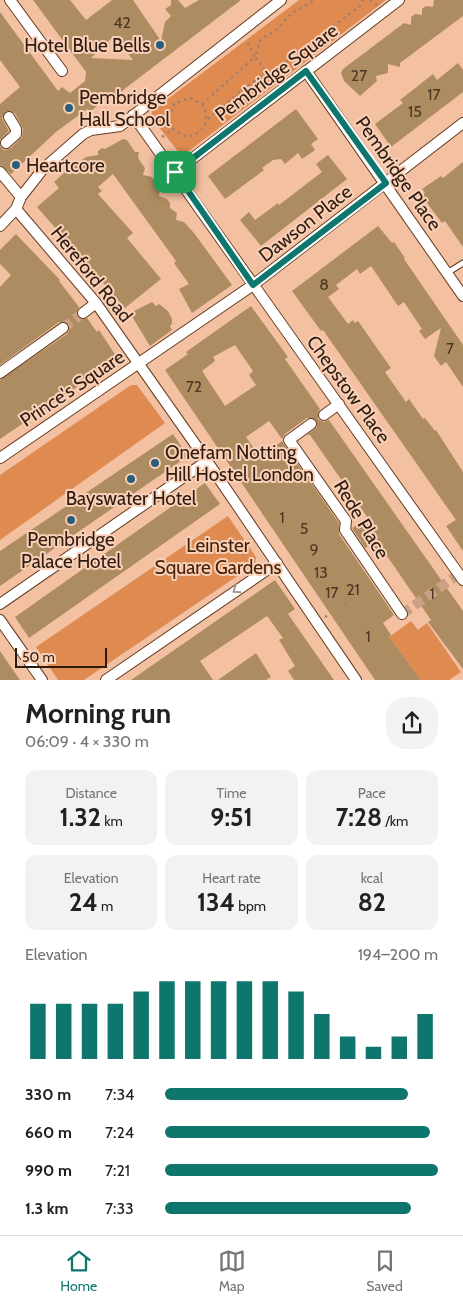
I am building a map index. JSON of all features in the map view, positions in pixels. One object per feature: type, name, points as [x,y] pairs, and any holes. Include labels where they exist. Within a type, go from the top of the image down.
[{"type":"street","points":[[10,0],[62,71]]},
{"type":"street","points":[[0,226],[16,209],[20,196],[43,169],[83,134],[92,130],[120,126],[281,0]]},
{"type":"street","name":"Pembridge Square","points":[[175,172],[399,0]]},
{"type":"street","name":"Pembridge Place","points":[[306,71],[386,183],[463,296]]},
{"type":"street","points":[[133,115],[175,172]]},
{"type":"street","points":[[6,143],[16,134],[16,129],[9,117]]},
{"type":"street","name":"Dawson Place","points":[[139,363],[253,285],[463,124]]},
{"type":"street","points":[[0,172],[20,196]]},
{"type":"street","name":"Chepstow Place","points":[[175,172],[463,580]]},
{"type":"street","name":"Hereford Road","points":[[16,209],[96,303],[139,363]]},
{"type":"street","points":[[83,313],[96,303]]},
{"type":"street","points":[[0,373],[63,328]]},
{"type":"street","name":"Prince's Square","points":[[0,458],[139,363],[277,563]]},
{"type":"street","points":[[324,415],[339,404]]},
{"type":"street","name":"Rede Place","points":[[311,424],[289,440],[346,520],[345,530],[402,614]]},
{"type":"street","points":[[0,604],[207,461]]},
{"type":"street","points":[[106,680],[277,563],[356,680]]},
{"type":"street","points":[[0,620],[42,680]]},
{"type":"lane","points":[[448,273],[463,263]]},
{"type":"path","points":[[202,104],[255,57],[261,39],[275,31],[291,14],[314,0]]},
{"type":"path","points":[[269,76],[360,6],[363,0]]},
{"type":"path","points":[[370,0],[379,5]]},
{"type":"path","points":[[246,40],[255,57],[269,76],[279,82]]},
{"type":"path","points":[[208,118],[202,104],[190,98],[174,104],[169,118],[173,129],[179,134],[193,136],[205,126],[208,118],[266,71]]},
{"type":"path","points":[[165,135],[173,129]]},
{"type":"path","points":[[344,604],[350,600]]},
{"type":"green space","points":[[299,0],[386,0],[185,154],[180,154],[151,117],[152,111]]},
{"type":"green space","points":[[131,385],[137,385],[165,423],[0,540],[0,475]]},
{"type":"green space","name":"Leinster Square Gardens","points":[[228,516],[256,557],[255,564],[84,680],[58,680],[36,647]]},
{"type":"green space","points":[[411,621],[418,630],[427,623],[461,672],[449,680],[421,680],[389,637]]},
{"type":"building","points":[[33,0],[70,0],[86,20],[112,0],[133,0],[161,41],[165,22],[171,16],[165,9],[171,5],[171,0],[178,0],[185,8],[199,0],[241,0],[114,97],[111,94],[90,112],[87,109],[56,132],[11,174],[0,165],[0,146],[4,150],[11,148],[22,137],[23,129],[15,113],[6,111],[2,118],[9,131],[0,140],[0,104],[20,87],[0,60],[0,12],[58,91],[62,87],[70,93],[85,81],[86,72]],"holes":[[[114,36],[133,60],[91,58]]]},
{"type":"building","points":[[434,0],[463,0],[463,16],[400,63],[400,67],[388,64],[388,73],[376,76],[377,81],[360,96],[344,81],[341,73],[343,69],[404,23],[411,25],[411,17],[415,14],[422,15],[422,9],[426,6],[433,7]]},
{"type":"building","points":[[458,63],[463,70],[463,92],[391,147],[375,124],[403,103],[400,100],[433,74],[437,80]]},
{"type":"building","points":[[296,109],[318,139],[311,144],[315,150],[302,159],[298,153],[285,164],[281,159],[273,160],[262,168],[264,170],[225,199],[208,176]]},
{"type":"building","points":[[123,139],[127,140],[135,152],[139,152],[138,158],[145,168],[143,175],[152,177],[160,190],[159,196],[167,199],[170,203],[170,208],[177,213],[176,220],[184,222],[194,233],[232,285],[192,313],[179,289],[189,284],[174,263],[176,261],[113,174],[98,187],[102,191],[98,194],[133,233],[127,238],[161,279],[125,308],[37,207],[59,188],[54,182],[76,162],[77,164],[86,157],[98,155],[98,151],[102,148],[105,149]]},
{"type":"building","points":[[328,155],[347,179],[261,246],[240,220],[249,212],[255,220],[278,203],[279,205],[322,172],[316,164]]},
{"type":"building","points":[[463,162],[463,247],[445,221],[442,223],[421,195],[425,193],[422,189],[441,176],[443,178]]},
{"type":"building","points":[[378,226],[392,243],[394,242],[463,345],[463,387],[446,362],[441,366],[434,356],[441,328],[425,339],[419,331],[422,329],[404,302],[398,306],[371,266],[360,274],[357,269],[336,285],[339,289],[328,297],[348,324],[353,320],[355,323],[358,321],[391,368],[385,372],[406,402],[409,399],[423,419],[425,418],[436,430],[463,472],[463,551],[446,526],[456,520],[323,330],[321,331],[292,291]]},
{"type":"building","points":[[16,234],[60,280],[79,307],[77,317],[81,319],[87,318],[97,332],[99,330],[118,359],[0,439],[0,380],[67,334],[70,328],[66,322],[59,322],[0,365],[0,287],[11,275],[0,264],[0,250]]},
{"type":"building","points":[[152,302],[156,306],[159,304],[168,311],[172,319],[170,326],[172,330],[150,346],[130,313]]},
{"type":"building","points":[[251,306],[288,357],[285,359],[320,409],[318,419],[324,422],[329,420],[463,611],[463,669],[428,622],[431,620],[387,556],[379,557],[373,543],[365,548],[352,528],[368,518],[310,435],[307,435],[317,427],[316,420],[307,418],[285,434],[282,439],[269,421],[246,437],[260,457],[282,441],[339,523],[339,534],[394,615],[383,623],[391,635],[389,637],[421,680],[375,680],[165,370],[188,354],[186,352]],"holes":[[[235,345],[253,371],[249,375],[256,385],[225,406],[202,371],[215,361],[213,357]]]},
{"type":"building","points":[[173,434],[188,456],[0,586],[0,551]]},
{"type":"building","points":[[205,483],[220,504],[29,638],[15,617]]},
{"type":"building","points":[[275,580],[295,609],[288,614],[334,680],[294,680],[288,671],[295,666],[279,640],[283,638],[267,616],[200,661],[213,680],[131,680]]},
{"type":"building","points":[[0,651],[13,670],[20,680],[0,680]]},
{"type":"building","points":[[256,653],[271,677],[266,680],[218,680]]},
{"type":"tunnel","points":[[63,328],[83,313]]},
{"type":"tunnel","points":[[402,614],[459,574]]},
{"type":"place","name":"Hotel Blue Bells","points":[[160,45]]},
{"type":"place","name":"Pembridge Hall School","points":[[69,108]]},
{"type":"place","name":"Heartcore","points":[[16,165]]},
{"type":"place","name":"Onefam Notting Hill Hostel London","points":[[155,463]]},
{"type":"place","name":"Bayswater Hotel","points":[[131,479]]},
{"type":"place","name":"Pembridge Palace Hotel","points":[[71,520]]},
{"type":"route","points":[[306,71],[386,183],[253,285],[175,172],[306,71]]}]
